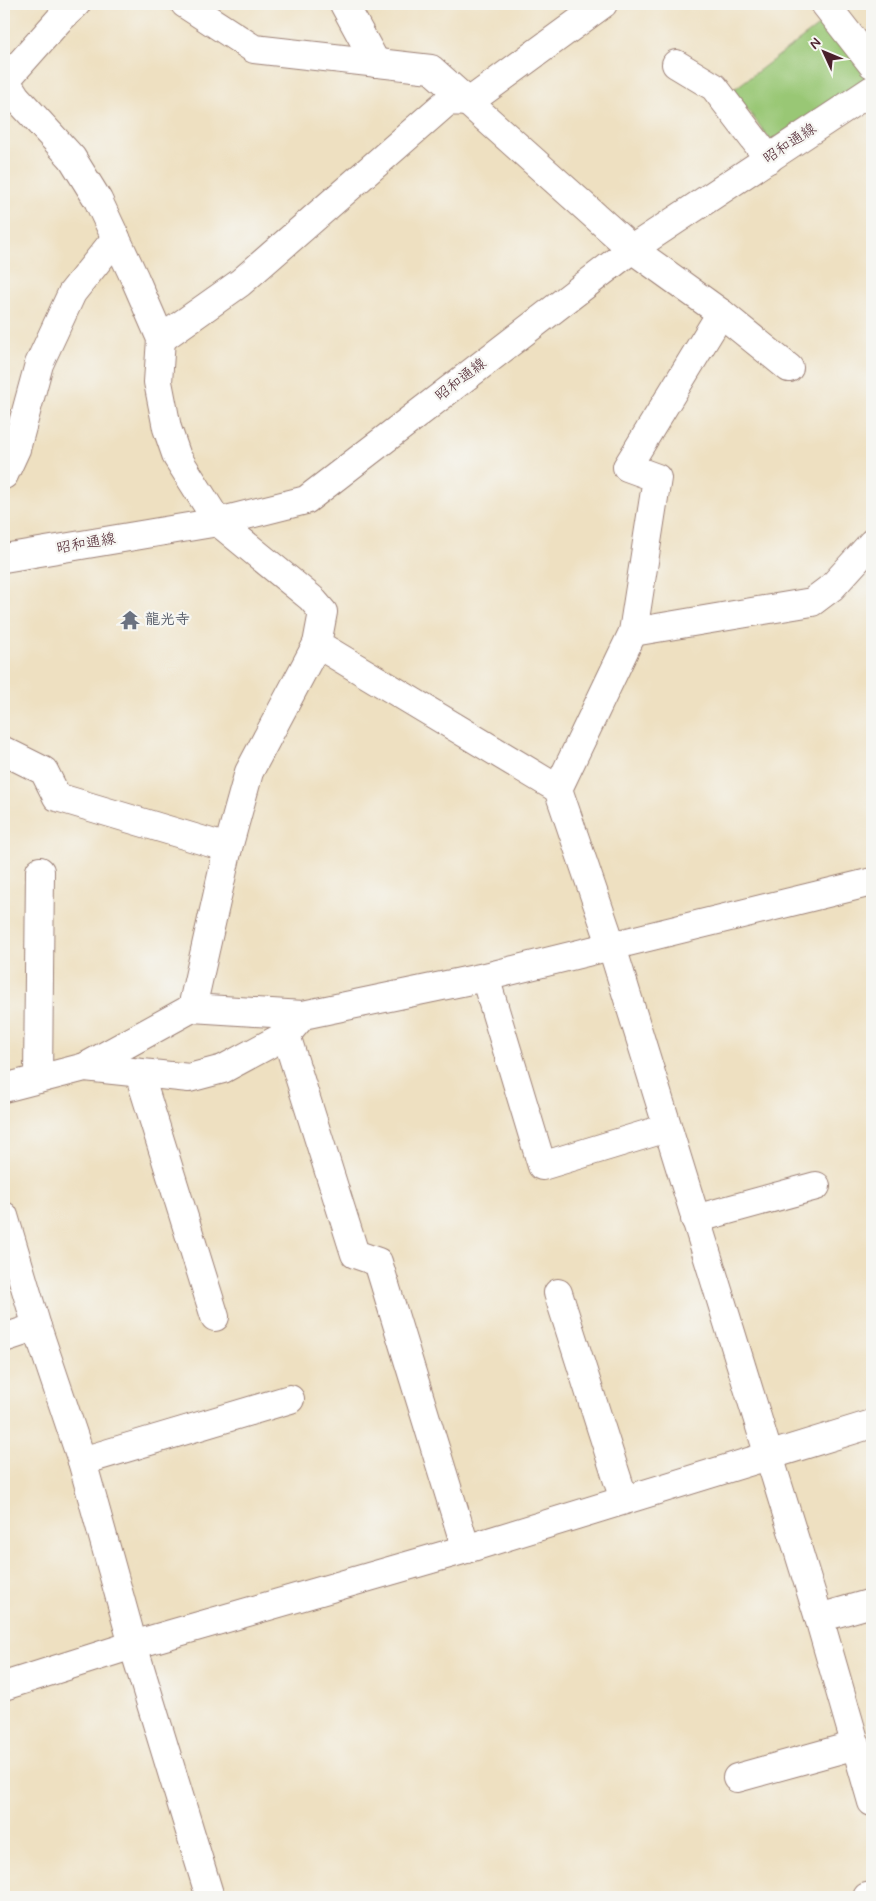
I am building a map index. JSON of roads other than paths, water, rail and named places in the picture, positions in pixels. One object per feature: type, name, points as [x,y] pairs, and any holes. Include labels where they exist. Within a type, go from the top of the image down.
[{"type":"street","points":[[76,4],[4,80],[16,97],[72,158],[98,200],[116,238],[161,340],[158,382],[167,428],[177,457],[218,522],[311,598],[323,612],[317,644],[249,772],[228,848],[192,1008]]},
{"type":"street","points":[[185,4],[254,49],[431,69],[632,249],[721,313],[790,368]]},
{"type":"street","points":[[344,4],[376,63]]},
{"type":"street","points":[[161,340],[240,283],[448,101],[469,102],[603,4]]},
{"type":"street","points":[[825,4],[872,64]]},
{"type":"street","points":[[676,64],[714,87],[769,158]]},
{"type":"street","name":"昭和通線","points":[[4,558],[218,522],[306,500],[632,249],[872,90]]},
{"type":"street","points":[[4,474],[16,449],[39,364],[72,293],[116,238]]},
{"type":"street","points":[[558,789],[633,632],[657,478],[627,467],[721,313]]},
{"type":"street","points":[[633,632],[812,602],[832,587],[869,544],[872,543]]},
{"type":"street","points":[[317,644],[558,789],[612,947],[819,1618],[872,1802]]},
{"type":"street","points":[[4,751],[44,771],[58,797],[228,848]]},
{"type":"street","points":[[38,1079],[40,871]]},
{"type":"street","points":[[85,1067],[189,1078],[223,1069],[294,1025],[872,882]]},
{"type":"street","points":[[485,977],[542,1166],[667,1128]]},
{"type":"street","points":[[4,1088],[85,1067],[192,1008],[294,1025]]},
{"type":"street","points":[[294,1025],[355,1254],[378,1262],[466,1549]]},
{"type":"street","points":[[139,1073],[215,1317]]},
{"type":"street","points":[[695,1219],[816,1186]]},
{"type":"street","points":[[4,1216],[37,1327],[82,1461],[133,1645],[210,1897]]},
{"type":"street","points":[[558,1292],[624,1500]]},
{"type":"street","points":[[4,1338],[37,1327]]},
{"type":"street","points":[[82,1461],[290,1399]]},
{"type":"street","points":[[4,1686],[133,1645],[466,1549],[872,1424]]},
{"type":"street","points":[[819,1618],[872,1603]]},
{"type":"street","points":[[737,1778],[856,1745]]},
{"type":"street","points":[[867,1897],[872,1896]]},
{"type":"place","name":"龍光寺","points":[[130,620]]}]
